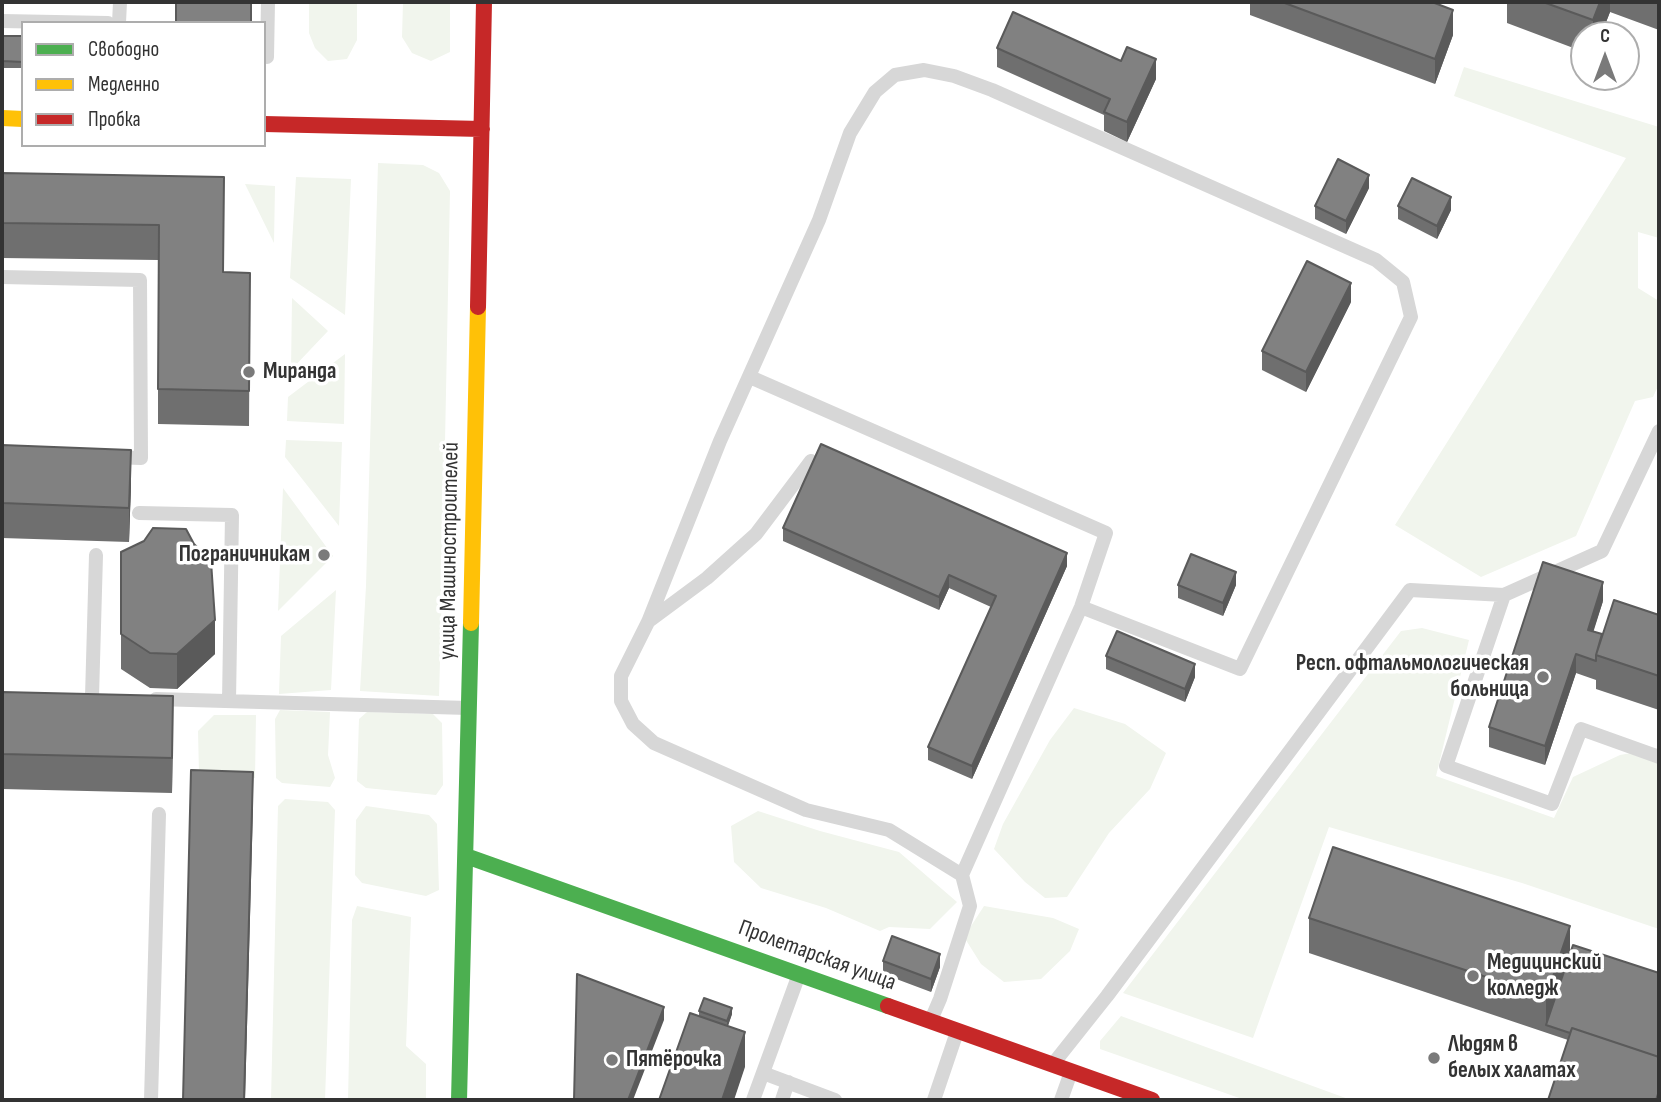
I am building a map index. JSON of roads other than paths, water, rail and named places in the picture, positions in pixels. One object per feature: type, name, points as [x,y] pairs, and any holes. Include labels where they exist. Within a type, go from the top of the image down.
[{"type":"main road","name":"улица Машиностроителей","points":[[459,1100],[484,2]]},
{"type":"main road","points":[[2,118],[21,118]]},
{"type":"main road","points":[[266,124],[482,129]]},
{"type":"main road","name":"Пролетарская улица","points":[[466,856],[1153,1100]]},
{"type":"lane","points":[[119,21],[120,2]]},
{"type":"lane","points":[[267,57],[268,2]]},
{"type":"lane","points":[[2,21],[21,21]]},
{"type":"lane","points":[[961,875],[889,830],[806,810],[654,743],[633,724],[621,701],[621,676],[648,622],[720,441],[819,220],[850,133],[875,92],[895,75],[924,70],[954,76],[992,90],[1376,260],[1403,282],[1411,317],[1240,669],[1081,607]]},
{"type":"lane","points":[[2,277],[140,280],[141,458],[99,457]]},
{"type":"lane","points":[[750,377],[1106,533],[1081,607],[961,875],[970,906],[931,1021]]},
{"type":"lane","points":[[1052,1065],[1115,985],[1410,590],[1504,595],[1602,551],[1659,431]]},
{"type":"lane","points":[[648,622],[707,578],[756,534],[811,461]]},
{"type":"lane","points":[[139,513],[232,515],[229,701]]},
{"type":"lane","points":[[92,697],[96,555]]},
{"type":"lane","points":[[1504,595],[1447,766],[1552,804],[1581,729],[1659,757]]},
{"type":"lane","points":[[143,698],[470,708]]},
{"type":"lane","points":[[152,1100],[159,814]]},
{"type":"lane","points":[[753,1100],[799,974]]},
{"type":"lane","points":[[934,1100],[957,1031]]},
{"type":"lane","points":[[1061,1100],[1071,1071]]},
{"type":"lane","points":[[763,1073],[835,1100]]},
{"type":"lane","points":[[782,1100],[788,1082]]},
{"type":"place","name":"Миранда","points":[[249,372]]},
{"type":"place","name":"Пограничникам","points":[[324,555]]},
{"type":"place","name":"Респ. офтальмологическая больница","points":[[1543,677]]},
{"type":"place","name":"Медицинский колледж","points":[[1473,976]]},
{"type":"place","name":"Людям в белых халатах","points":[[1434,1058]]},
{"type":"place","name":"Пятёрочка","points":[[612,1060]]}]
